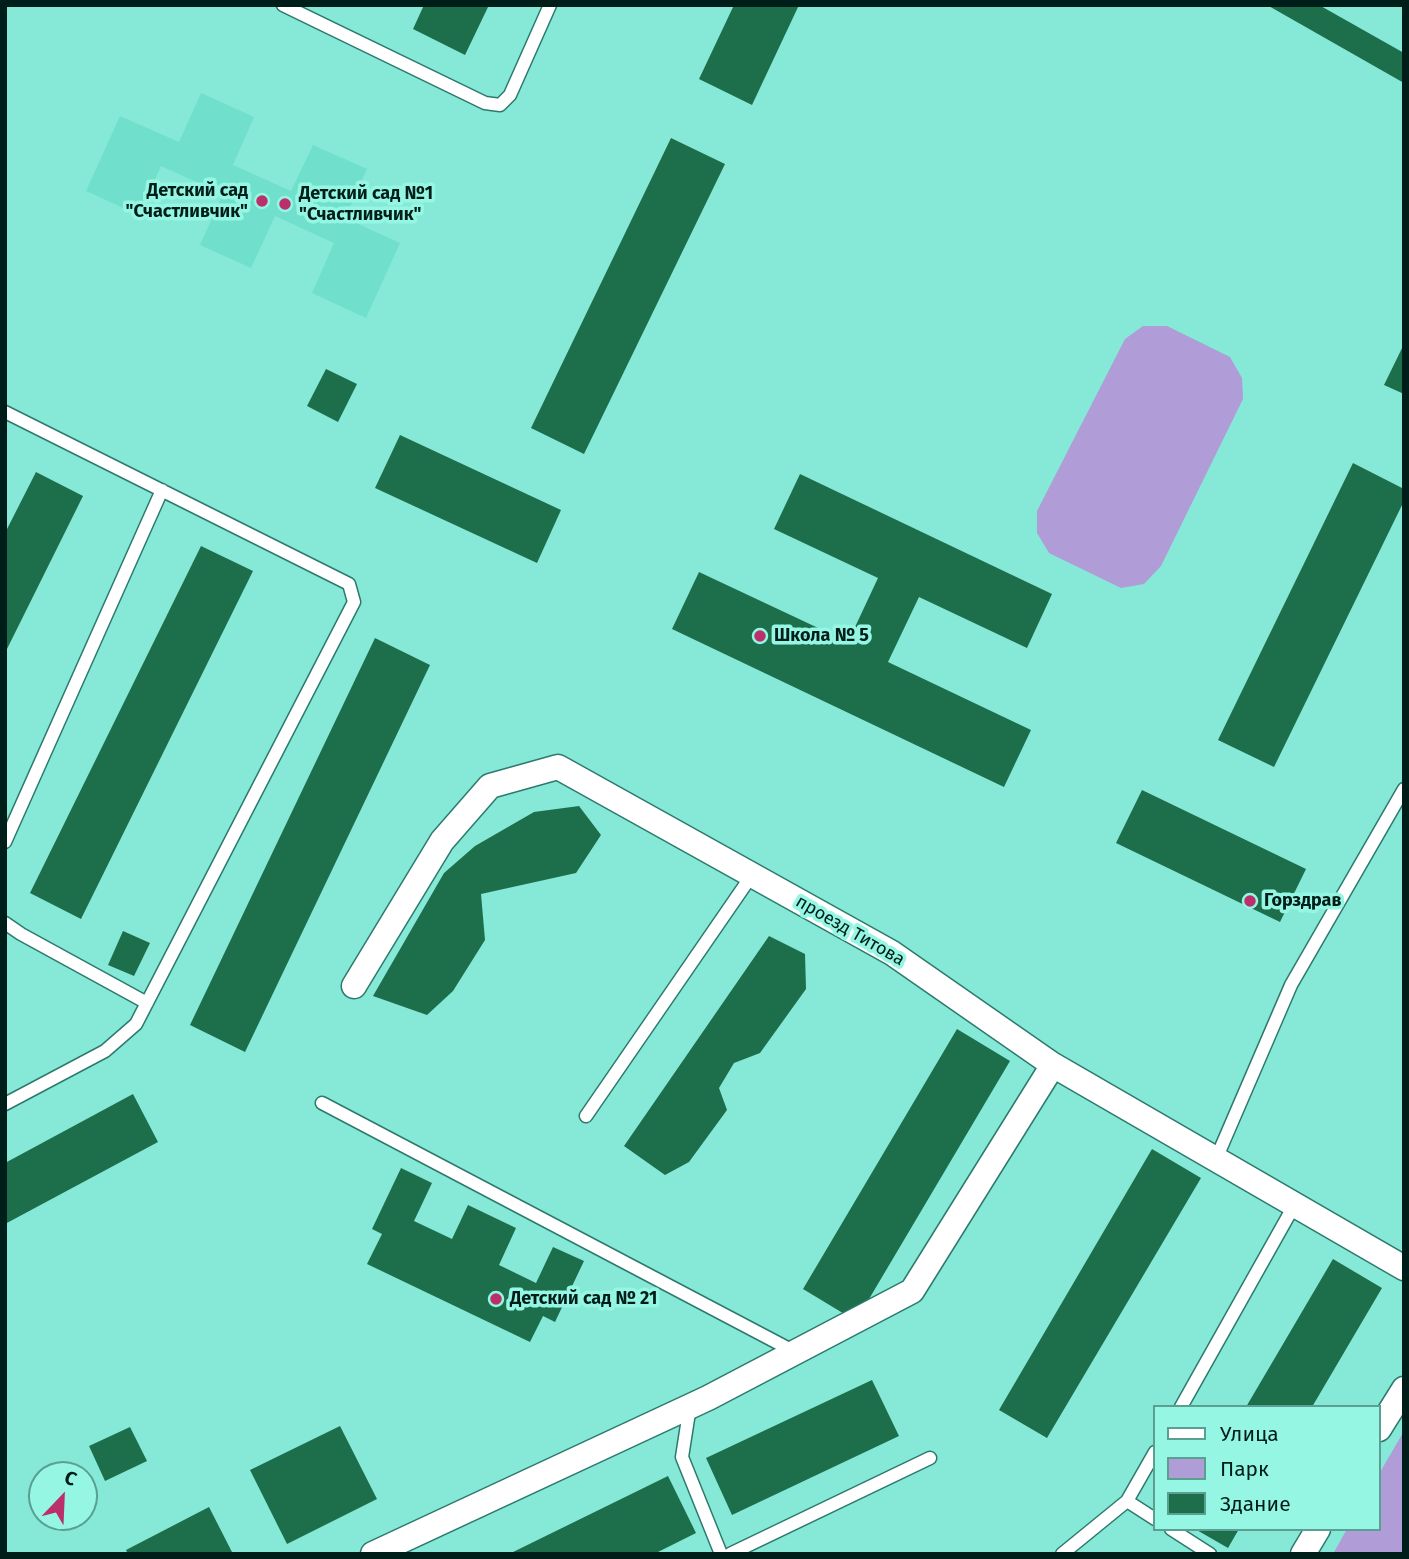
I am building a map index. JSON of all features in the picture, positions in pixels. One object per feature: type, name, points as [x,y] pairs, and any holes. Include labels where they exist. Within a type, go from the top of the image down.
[{"type":"street","name":"проезд Титова","points":[[354,986],[442,841],[490,786],[558,767],[892,953],[1053,1065],[1404,1268]]},
{"type":"street","points":[[373,1554],[690,1406],[912,1291],[1053,1065]]},
{"type":"street","points":[[1381,1426],[1404,1389]]},
{"type":"street","points":[[1303,1554],[1317,1531]]},
{"type":"lane","points":[[283,5],[485,103],[500,105],[509,95],[550,5]]},
{"type":"lane","points":[[5,412],[349,584],[354,602],[136,1024],[105,1051],[5,1104]]},
{"type":"lane","points":[[5,842],[162,490]]},
{"type":"lane","points":[[1216,1159],[1291,985],[1404,789]]},
{"type":"lane","points":[[586,1116],[752,876]]},
{"type":"lane","points":[[5,923],[147,1003]]},
{"type":"lane","points":[[321,1103],[795,1352]]},
{"type":"lane","points":[[1182,1405],[1295,1204]]},
{"type":"lane","points":[[690,1406],[682,1457],[721,1554]]},
{"type":"lane","points":[[1062,1554],[1127,1502],[1154,1454]]},
{"type":"lane","points":[[730,1554],[930,1458]]},
{"type":"lane","points":[[1127,1502],[1154,1518]]},
{"type":"lane","points":[[1174,1531],[1210,1554]]},
{"type":"shaded area","name":"Детский сад №1 \"Счастливчик\"","points":[[201,93],[254,117],[233,165],[291,191],[313,145],[367,169],[345,218],[400,243],[366,318],[312,293],[334,243],[275,216],[251,268],[200,245],[223,194],[161,166],[139,215],[86,191],[120,116],[179,142]]},
{"type":"green space","points":[[1143,326],[1167,326],[1230,357],[1242,378],[1243,399],[1161,566],[1144,584],[1121,588],[1049,553],[1037,533],[1037,511],[1125,339]]},
{"type":"green space","points":[[1404,1431],[1404,1554],[1333,1554],[1346,1531],[1381,1531],[1381,1471]]},
{"type":"building","points":[[424,5],[489,5],[465,55],[413,29]]},
{"type":"building","points":[[734,5],[799,5],[752,105],[699,79]]},
{"type":"building","points":[[1267,5],[1319,5],[1404,53],[1404,83]]},
{"type":"building","points":[[671,138],[725,164],[584,454],[531,428]]},
{"type":"building","points":[[1404,344],[1404,394],[1384,385]]},
{"type":"building","points":[[326,369],[357,384],[338,422],[307,406]]},
{"type":"building","points":[[400,435],[561,510],[537,563],[375,488]]},
{"type":"building","points":[[1353,463],[1404,489],[1404,501],[1274,767],[1218,740]]},
{"type":"building","points":[[36,472],[83,496],[5,653],[5,533]]},
{"type":"building","name":"Школа № 5","points":[[800,474],[1052,594],[1027,648],[919,597],[888,662],[1031,730],[1004,787],[672,629],[699,572],[848,642],[878,578],[774,529]]},
{"type":"building","points":[[201,546],[253,571],[81,919],[30,893]]},
{"type":"building","points":[[375,638],[430,665],[245,1052],[190,1025]]},
{"type":"building","points":[[1142,790],[1306,869],[1280,922],[1116,843]]},
{"type":"building","points":[[579,806],[601,835],[576,873],[481,894],[485,940],[453,991],[427,1015],[373,996],[444,873],[475,846],[534,812]]},
{"type":"building","points":[[123,931],[150,943],[134,976],[108,965]]},
{"type":"building","points":[[769,936],[805,954],[806,989],[760,1053],[734,1063],[719,1088],[727,1110],[689,1162],[665,1175],[624,1146]]},
{"type":"building","points":[[957,1029],[1010,1061],[856,1321],[803,1289]]},
{"type":"building","points":[[133,1094],[158,1142],[5,1224],[5,1163]]},
{"type":"building","points":[[1152,1149],[1201,1178],[1047,1438],[999,1410]]},
{"type":"building","points":[[401,1168],[432,1183],[414,1221],[452,1239],[468,1205],[516,1228],[499,1265],[536,1283],[553,1247],[584,1261],[555,1322],[543,1316],[530,1342],[367,1264],[382,1234],[372,1229]]},
{"type":"building","points":[[1333,1259],[1382,1288],[1313,1405],[1247,1405]]},
{"type":"building","points":[[872,1380],[899,1436],[732,1515],[706,1458]]},
{"type":"building","points":[[340,1426],[377,1499],[287,1544],[250,1470]]},
{"type":"building","points":[[130,1427],[147,1461],[105,1481],[89,1446]]},
{"type":"building","points":[[668,1476],[696,1533],[654,1554],[509,1554]]},
{"type":"building","points":[[209,1507],[233,1554],[128,1554],[126,1550]]},
{"type":"building","points":[[1198,1531],[1238,1531],[1228,1548]]},
{"type":"place","name":"Детский сад \"Счастливчик\"","points":[[262,201]]},
{"type":"place","name":"Детский сад №1 \"Счастливчик\"","points":[[285,204]]},
{"type":"place","name":"Школа № 5","points":[[760,636]]},
{"type":"place","name":"Горздрав","points":[[1250,901]]},
{"type":"place","name":"Детский сад № 21","points":[[496,1299]]}]
